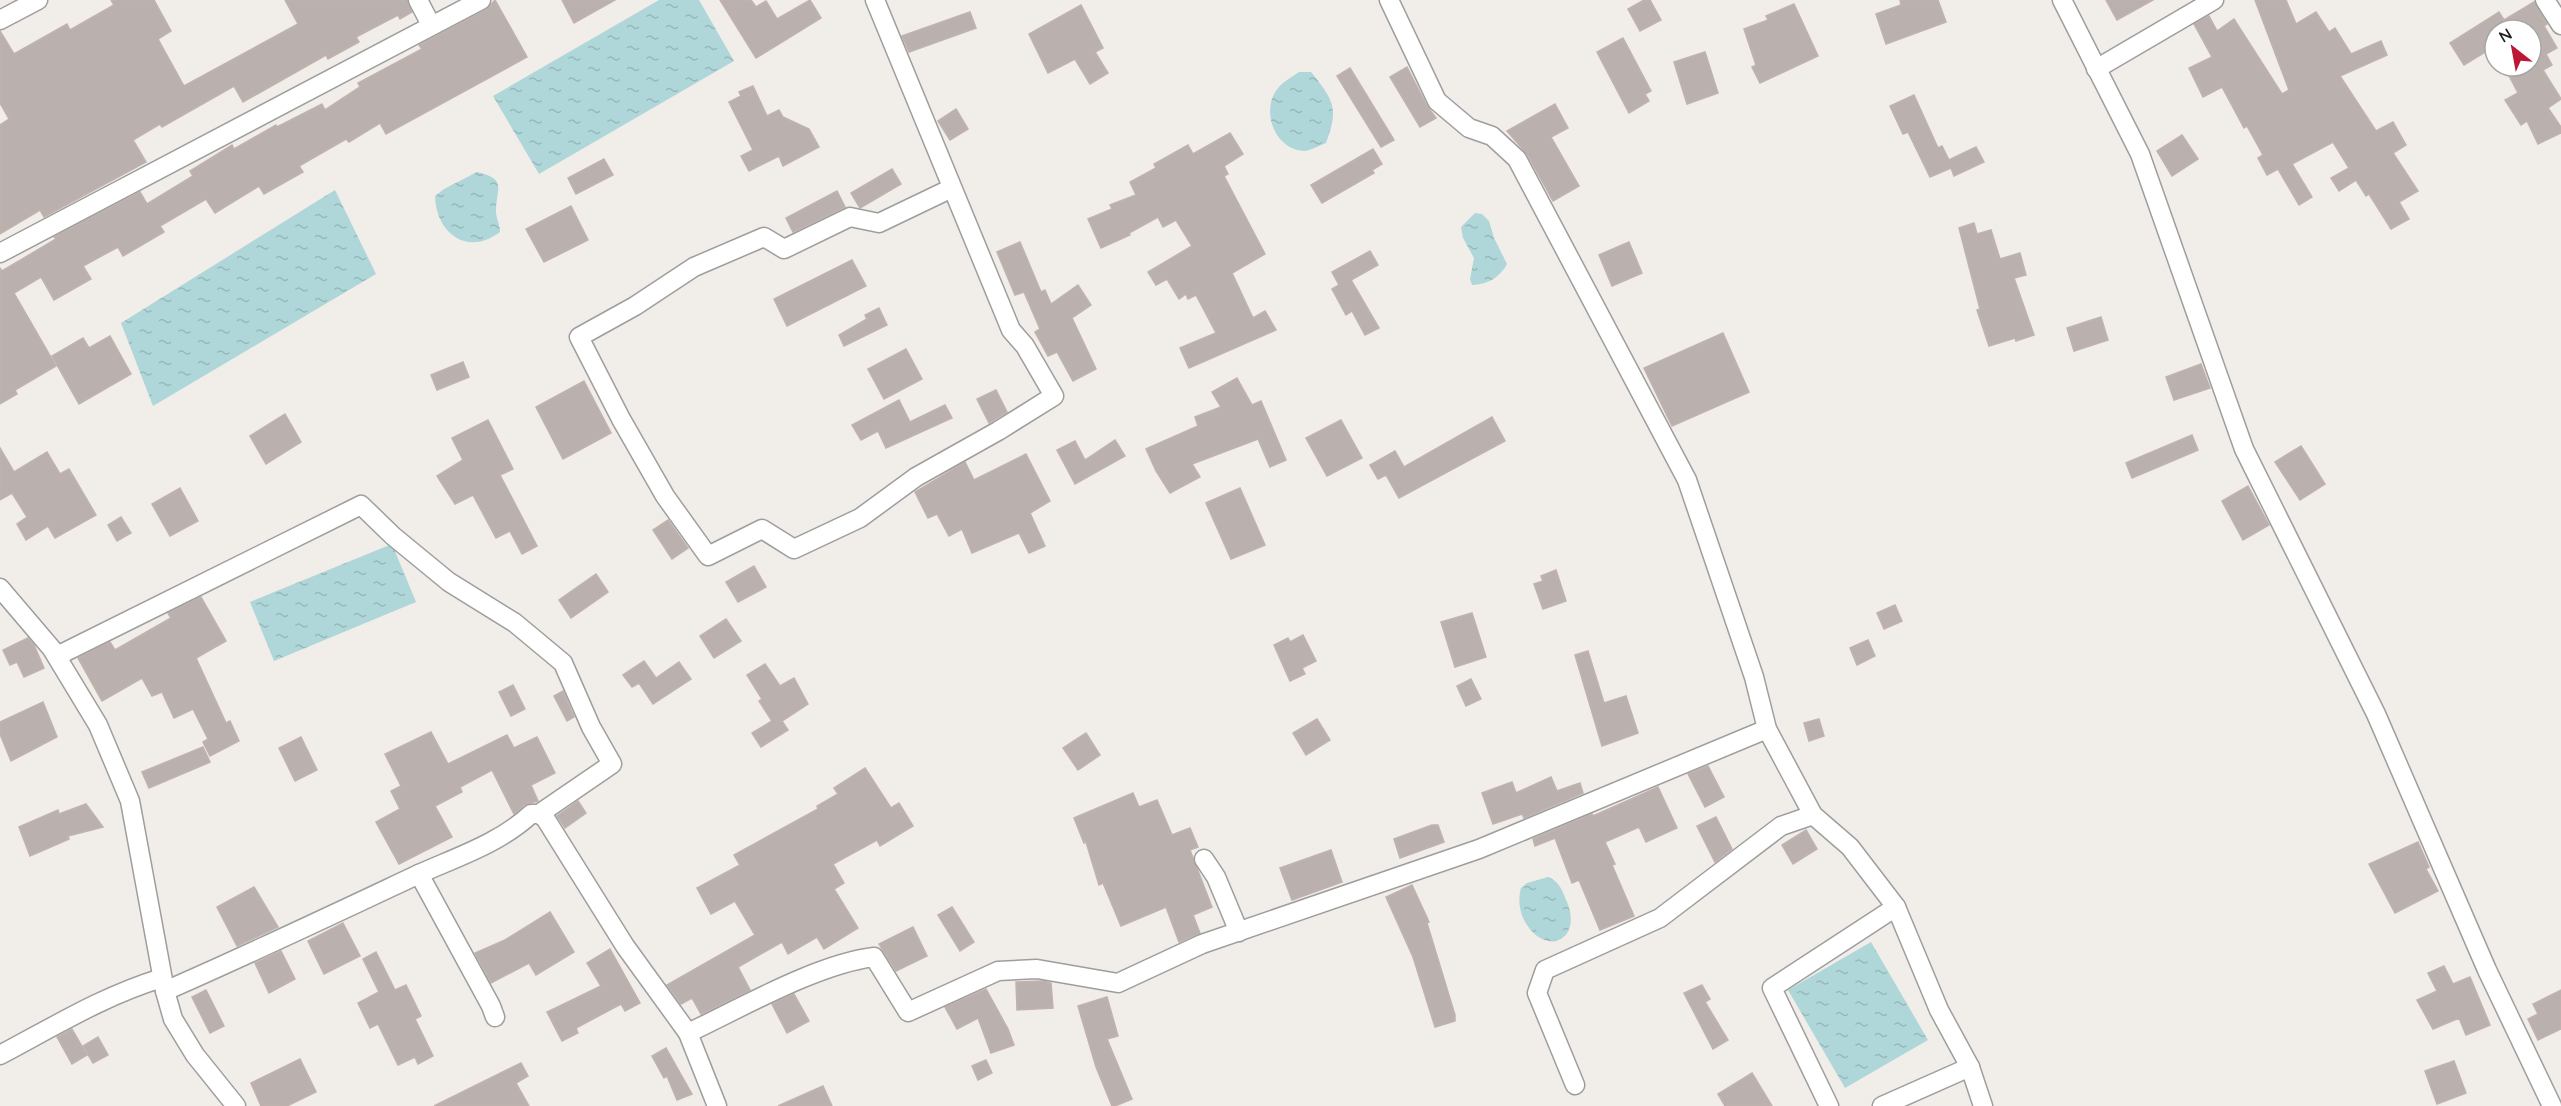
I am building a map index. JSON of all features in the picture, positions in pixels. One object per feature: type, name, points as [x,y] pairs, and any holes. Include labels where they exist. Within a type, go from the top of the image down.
[{"type":"street","points":[[0,20],[38,0]]},
{"type":"street","points":[[418,0],[431,25]]},
{"type":"street","points":[[0,253],[481,0]]},
{"type":"street","points":[[875,0],[1011,330],[1025,346],[1054,396],[998,431],[916,477],[860,518],[794,549],[762,529],[708,556],[665,496],[621,419],[579,338],[635,306],[694,267],[764,237],[784,249],[850,217],[879,223],[952,188]]},
{"type":"street","points":[[1389,0],[1437,101],[1469,128],[1492,136],[1517,159],[1687,480],[1754,677],[1767,729],[1813,815],[1850,847],[1896,907],[1939,1010],[1970,1067],[1983,1106]]},
{"type":"street","points":[[2062,0],[2139,154],[2244,448],[2376,714],[2487,970],[2552,1106]]},
{"type":"street","points":[[2096,69],[2214,0]]},
{"type":"street","points":[[2545,0],[2561,26]]},
{"type":"street","points":[[57,656],[361,505],[393,537],[449,582],[515,623],[563,663],[591,727],[612,764],[539,814]]},
{"type":"street","points":[[0,588],[57,656],[98,725],[130,801],[164,985],[173,1019],[195,1055],[236,1106]]},
{"type":"street","points":[[688,1033],[796,982],[860,959],[874,957],[908,1012],[998,971],[1037,969],[1118,983],[1202,944],[1479,849],[1767,729]]},
{"type":"street","points":[[0,1055],[134,986],[164,985],[272,945],[515,829],[531,814],[539,814],[545,818],[625,946],[688,1033],[717,1106]]},
{"type":"street","points":[[1575,1085],[1537,993],[1545,970],[1660,918],[1781,826],[1813,815]]},
{"type":"street","points":[[1204,859],[1216,877],[1239,932]]},
{"type":"street","points":[[419,874],[495,1017]]},
{"type":"street","points":[[1829,1106],[1772,988],[1896,907]]},
{"type":"street","points":[[1882,1106],[1970,1067]]},
{"type":"water","points":[[659,0],[699,0],[734,61],[539,174],[493,96]]},
{"type":"water","points":[[1299,72],[1311,72],[1325,90],[1333,113],[1326,143],[1304,151],[1294,149],[1279,138],[1274,130],[1270,112],[1276,90]]},
{"type":"water","points":[[477,172],[492,177],[498,184],[496,211],[500,232],[488,239],[476,242],[465,241],[455,237],[441,221],[435,196]]},
{"type":"water","points":[[335,190],[376,274],[153,406],[121,323]]},
{"type":"water","points":[[1475,213],[1482,214],[1489,221],[1494,238],[1507,264],[1493,279],[1472,285],[1470,279],[1474,258],[1463,238],[1461,227]]},
{"type":"water","points":[[392,544],[416,602],[274,661],[250,602]]},
{"type":"water","points":[[1548,877],[1560,887],[1571,916],[1570,927],[1566,935],[1559,940],[1551,941],[1541,939],[1532,932],[1522,916],[1519,900],[1521,888],[1527,883]]},
{"type":"water","points":[[1871,942],[1928,1040],[1845,1088],[1788,990]]},
{"type":"building","points":[[111,0],[154,0],[171,31],[158,39],[184,86],[298,24],[285,0],[407,0],[412,12],[400,19],[398,15],[356,37],[359,42],[328,59],[326,55],[243,102],[234,86],[162,127],[160,124],[133,140],[146,162],[44,217],[40,210],[0,234],[0,125],[9,119],[0,103],[0,31],[14,54],[67,24],[70,30],[114,5]]},
{"type":"building","points":[[495,0],[527,57],[386,134],[380,123],[349,142],[346,139],[299,166],[303,172],[264,194],[259,186],[215,213],[206,199],[160,226],[164,232],[123,256],[118,247],[83,266],[91,279],[54,300],[41,277],[14,293],[56,366],[15,390],[17,394],[0,404],[0,268],[2,271],[56,239],[54,237],[140,192],[147,204],[193,176],[190,171],[232,145],[234,149],[276,125],[277,127],[322,104],[325,110],[360,87],[358,83],[422,49],[419,45],[486,10]]},
{"type":"building","points":[[562,0],[615,0],[574,23]]},
{"type":"building","points":[[720,0],[751,0],[756,7],[766,1],[777,19],[810,0],[821,18],[756,58]]},
{"type":"building","points":[[1644,0],[1650,0],[1661,20],[1640,31],[1628,9]]},
{"type":"building","points":[[1900,0],[1938,0],[1946,22],[1886,44],[1876,14],[1901,5]]},
{"type":"building","points":[[2106,0],[2153,0],[2117,20]]},
{"type":"building","points":[[2255,0],[2286,0],[2296,24],[2316,12],[2329,32],[2335,28],[2351,54],[2381,41],[2387,55],[2340,76],[2376,131],[2393,122],[2406,145],[2393,153],[2418,191],[2399,202],[2409,219],[2391,229],[2369,194],[2366,196],[2356,180],[2339,191],[2331,178],[2349,168],[2333,142],[2292,164],[2312,197],[2299,205],[2278,169],[2267,175],[2258,158],[2263,155],[2247,126],[2244,128],[2222,87],[2203,97],[2189,68],[2212,57],[2194,24],[2209,16],[2217,31],[2234,19],[2282,94],[2289,90]]},
{"type":"building","points":[[2534,2],[2547,24],[2544,26],[2557,48],[2546,54],[2552,65],[2543,70],[2543,18],[2507,18]]},
{"type":"building","points":[[1794,4],[1818,56],[1760,83],[1752,67],[1756,65],[1744,29],[1768,20],[1766,16]]},
{"type":"building","points":[[1081,5],[1103,48],[1095,52],[1108,73],[1090,84],[1075,59],[1048,73],[1029,34]]},
{"type":"building","points":[[970,12],[976,28],[909,52],[902,36]]},
{"type":"building","points":[[2499,12],[2503,18],[2490,18]]},
{"type":"building","points":[[2483,22],[2483,53],[2464,65],[2450,43]]},
{"type":"building","points":[[1623,38],[1651,91],[1645,94],[1649,101],[1629,113],[1597,52]]},
{"type":"building","points":[[1705,52],[1718,93],[1687,104],[1674,62]]},
{"type":"building","points":[[1407,67],[1427,106],[1436,118],[1420,127],[1390,77]]},
{"type":"building","points":[[1350,68],[1394,140],[1381,147],[1337,76]]},
{"type":"building","points":[[2543,70],[2561,99],[2548,108],[2561,127],[2561,133],[2538,144],[2527,121],[2521,125],[2505,100],[2518,93],[2510,78],[2543,78]]},
{"type":"building","points":[[753,86],[767,116],[779,110],[783,117],[809,129],[819,147],[783,166],[779,156],[749,171],[741,156],[753,150],[729,102],[741,96],[739,92]]},
{"type":"building","points":[[1914,95],[1938,148],[1942,146],[1949,160],[1976,147],[1984,162],[1954,176],[1951,168],[1930,177],[1908,132],[1903,134],[1890,106]]},
{"type":"building","points":[[1555,104],[1568,128],[1551,137],[1579,186],[1553,201],[1527,154],[1507,131]]},
{"type":"building","points":[[956,109],[968,129],[950,140],[938,121]]},
{"type":"building","points":[[1230,133],[1243,154],[1224,166],[1228,174],[1224,176],[1265,254],[1232,273],[1253,318],[1265,311],[1276,330],[1189,368],[1180,348],[1216,333],[1196,295],[1188,299],[1186,294],[1179,299],[1167,279],[1156,285],[1148,272],[1192,246],[1176,220],[1163,227],[1158,217],[1129,233],[1130,235],[1101,248],[1088,219],[1112,209],[1110,205],[1136,195],[1130,182],[1156,168],[1154,164],[1188,145],[1193,154]]},
{"type":"building","points":[[2182,135],[2198,159],[2172,176],[2157,151]]},
{"type":"building","points":[[1373,149],[1382,164],[1372,170],[1374,173],[1322,203],[1311,185]]},
{"type":"building","points":[[604,159],[613,175],[576,194],[568,178]]},
{"type":"building","points":[[892,169],[901,184],[860,208],[851,193]]},
{"type":"building","points":[[837,191],[845,207],[793,232],[786,218]]},
{"type":"building","points":[[571,206],[588,240],[544,262],[526,229]]},
{"type":"building","points":[[1974,223],[1977,234],[1991,230],[2000,259],[2020,253],[2026,275],[2014,278],[2034,335],[1989,346],[1977,310],[1980,309],[1959,228]]},
{"type":"building","points":[[1020,242],[1041,292],[1045,290],[1051,304],[1078,285],[1091,305],[1072,318],[1096,369],[1073,381],[1057,352],[1048,356],[1035,332],[1040,329],[1024,292],[1015,295],[997,252]]},
{"type":"building","points":[[1629,242],[1642,273],[1612,286],[1599,255]]},
{"type":"building","points":[[1370,251],[1378,265],[1351,280],[1379,328],[1365,335],[1352,311],[1346,315],[1332,289],[1339,285],[1332,272]]},
{"type":"building","points":[[852,260],[866,286],[787,326],[774,299]]},
{"type":"building","points":[[879,308],[887,325],[844,346],[839,335],[867,319],[865,315]]},
{"type":"building","points":[[2101,317],[2108,340],[2074,351],[2067,328]]},
{"type":"building","points":[[1723,333],[1749,392],[1672,426],[1644,368]]},
{"type":"building","points":[[110,336],[131,374],[79,404],[52,356],[83,338],[89,348]]},
{"type":"building","points":[[906,349],[922,379],[884,399],[868,369]]},
{"type":"building","points":[[463,362],[469,377],[437,390],[431,375]]},
{"type":"building","points":[[2201,364],[2210,388],[2174,400],[2166,377]]},
{"type":"building","points":[[1237,378],[1252,405],[1261,401],[1286,460],[1270,467],[1258,439],[1192,464],[1200,477],[1170,493],[1146,449],[1198,426],[1195,417],[1221,407],[1212,392]]},
{"type":"building","points":[[584,381],[611,433],[563,459],[536,407]]},
{"type":"building","points":[[996,390],[1007,412],[989,423],[977,399]]},
{"type":"building","points":[[899,400],[910,422],[945,405],[952,418],[886,448],[878,431],[861,440],[852,425]]},
{"type":"building","points":[[285,414],[301,442],[266,464],[250,436]]},
{"type":"building","points":[[1492,417],[1505,441],[1399,498],[1386,475],[1378,479],[1370,465],[1395,451],[1404,467]]},
{"type":"building","points":[[488,420],[513,469],[500,475],[537,546],[522,554],[510,531],[496,538],[473,495],[455,504],[437,476],[463,460],[452,438]]},
{"type":"building","points":[[1341,420],[1362,458],[1327,476],[1306,438]]},
{"type":"building","points":[[2192,435],[2198,450],[2132,478],[2126,463]]},
{"type":"building","points":[[1115,440],[1125,456],[1075,484],[1057,450],[1075,441],[1085,460]]},
{"type":"building","points":[[2301,446],[2325,484],[2300,500],[2275,462]]},
{"type":"building","points":[[0,448],[14,472],[47,452],[60,474],[69,469],[96,515],[55,538],[48,526],[26,540],[17,524],[27,517],[12,493],[0,500]]},
{"type":"building","points":[[1026,454],[1050,501],[1030,513],[1045,546],[1029,553],[1019,533],[972,553],[962,529],[949,536],[937,514],[928,518],[915,492],[965,462],[974,480]]},
{"type":"building","points":[[2248,486],[2269,525],[2243,540],[2222,501]]},
{"type":"building","points":[[180,488],[198,521],[170,536],[152,504]]},
{"type":"building","points":[[1240,488],[1265,545],[1231,559],[1206,503]]},
{"type":"building","points":[[121,517],[131,533],[117,541],[108,525]]},
{"type":"building","points":[[668,520],[688,548],[672,559],[653,530]]},
{"type":"building","points":[[754,566],[766,587],[738,602],[726,582]]},
{"type":"building","points":[[1556,570],[1566,601],[1543,609],[1534,584],[1543,581],[1541,576]]},
{"type":"building","points":[[596,574],[608,592],[571,618],[559,600]]},
{"type":"building","points":[[201,597],[226,641],[196,658],[226,723],[230,721],[239,741],[210,756],[203,742],[208,739],[193,709],[174,718],[162,692],[152,696],[142,678],[102,701],[78,658],[110,642],[115,650],[171,618],[168,613]]},
{"type":"building","points":[[1895,605],[1902,621],[1884,629],[1877,613]]},
{"type":"building","points":[[1472,613],[1486,657],[1455,667],[1441,622]]},
{"type":"building","points":[[726,619],[741,641],[714,658],[700,636]]},
{"type":"building","points":[[1303,635],[1316,661],[1302,668],[1305,674],[1290,681],[1274,645],[1288,638],[1290,642]]},
{"type":"building","points":[[28,638],[34,645],[44,668],[24,677],[17,662],[10,665],[3,650]]},
{"type":"building","points":[[1868,640],[1875,656],[1857,665],[1850,648]]},
{"type":"building","points":[[1588,651],[1604,703],[1626,696],[1638,733],[1602,746],[1575,655]]},
{"type":"building","points":[[644,661],[656,678],[679,662],[691,679],[653,704],[639,683],[632,687],[623,675]]},
{"type":"building","points":[[765,664],[780,686],[794,678],[808,704],[782,721],[788,730],[761,747],[752,733],[772,721],[759,701],[762,699],[747,675]]},
{"type":"building","points":[[1471,679],[1481,699],[1466,706],[1457,686]]},
{"type":"building","points":[[513,685],[525,709],[511,716],[499,692]]},
{"type":"building","points":[[563,691],[574,717],[567,721],[554,696]]},
{"type":"building","points":[[43,702],[57,737],[11,761],[0,734],[0,722]]},
{"type":"building","points":[[1317,719],[1330,740],[1306,755],[1293,733]]},
{"type":"building","points":[[1819,719],[1824,736],[1809,741],[1804,723]]},
{"type":"building","points":[[431,732],[448,764],[507,735],[514,748],[537,737],[555,773],[531,785],[538,801],[524,805],[514,814],[492,770],[460,787],[462,792],[435,806],[452,837],[399,864],[376,822],[400,809],[391,791],[401,786],[385,754]]},
{"type":"building","points":[[1086,733],[1100,755],[1078,770],[1063,748]]},
{"type":"building","points":[[301,737],[317,770],[295,781],[279,748]]},
{"type":"building","points":[[203,747],[210,762],[149,788],[142,772]]},
{"type":"building","points":[[1708,766],[1724,797],[1705,807],[1688,774]]},
{"type":"building","points":[[865,768],[891,808],[899,803],[913,826],[880,846],[877,840],[833,864],[844,883],[834,889],[858,928],[824,949],[817,937],[788,954],[782,942],[738,967],[750,990],[701,1014],[692,998],[681,1004],[667,985],[755,935],[735,901],[711,914],[697,888],[740,865],[734,855],[818,809],[817,806],[838,794],[834,788]]},
{"type":"building","points":[[1551,777],[1557,791],[1580,783],[1583,793],[1524,818],[1522,814],[1493,824],[1482,793],[1512,782],[1516,793]]},
{"type":"building","points":[[1658,787],[1677,828],[1646,842],[1639,827],[1605,842],[1615,864],[1612,865],[1634,916],[1600,930],[1579,880],[1572,883],[1555,838],[1535,846],[1533,839],[1592,814],[1593,816]]},
{"type":"building","points":[[1133,793],[1139,807],[1157,800],[1172,835],[1190,828],[1198,847],[1190,850],[1212,907],[1193,915],[1200,933],[1179,942],[1166,907],[1121,926],[1103,883],[1099,885],[1086,842],[1084,843],[1074,818]]},
{"type":"building","points":[[578,801],[586,813],[565,828],[557,816]]},
{"type":"building","points":[[86,804],[103,827],[68,836],[69,839],[30,856],[19,827],[58,810],[59,814]]},
{"type":"building","points":[[1716,817],[1732,849],[1715,862],[1697,826]]},
{"type":"building","points":[[1432,825],[1438,825],[1444,842],[1400,858],[1394,839]]},
{"type":"building","points":[[1806,830],[1817,849],[1793,864],[1782,845]]},
{"type":"building","points":[[2418,842],[2429,867],[2426,869],[2438,891],[2395,913],[2369,864]]},
{"type":"building","points":[[1331,850],[1342,882],[1292,900],[1280,868]]},
{"type":"building","points":[[1412,885],[1429,922],[1427,923],[1455,1015],[1455,1021],[1435,1027],[1413,957],[1386,897]]},
{"type":"building","points":[[254,887],[278,927],[237,946],[217,907]]},
{"type":"building","points":[[952,907],[974,942],[960,951],[938,915]]},
{"type":"building","points":[[550,912],[574,952],[536,975],[529,963],[491,983],[475,953],[505,940]]},
{"type":"building","points":[[343,923],[360,956],[324,974],[308,941]]},
{"type":"building","points":[[913,927],[927,956],[896,971],[879,944]]},
{"type":"building","points":[[610,949],[640,1003],[625,1011],[621,1004],[576,1028],[578,1033],[562,1041],[547,1012],[601,986],[587,963]]},
{"type":"building","points":[[281,951],[295,979],[269,993],[255,963]]},
{"type":"building","points":[[376,952],[395,990],[406,985],[421,1016],[415,1019],[433,1056],[418,1064],[415,1057],[398,1065],[378,1024],[370,1028],[358,1003],[379,992],[363,959]]},
{"type":"building","points":[[2444,966],[2453,984],[2470,977],[2490,1025],[2466,1035],[2459,1018],[2433,1029],[2417,1000],[2437,991],[2428,973]]},
{"type":"building","points":[[1016,982],[1051,983],[1053,1008],[1017,1010]]},
{"type":"building","points":[[1702,985],[1710,999],[1705,1002],[1728,1040],[1713,1049],[1684,993]]},
{"type":"building","points":[[986,989],[1014,1045],[991,1053],[978,1018],[957,1029],[945,1007]]},
{"type":"building","points":[[206,990],[224,1026],[210,1033],[192,997]]},
{"type":"building","points":[[2561,990],[2561,1029],[2538,1040],[2528,1019],[2538,1014],[2533,1004]]},
{"type":"building","points":[[794,994],[809,1021],[787,1033],[772,1004]]},
{"type":"building","points":[[1107,997],[1118,1036],[1107,1039],[1132,1099],[1115,1106],[1112,1106],[1096,1067],[1078,1006]]},
{"type":"building","points":[[72,1029],[87,1055],[72,1064],[57,1037]]},
{"type":"building","points":[[98,1037],[108,1055],[93,1063],[83,1046]]},
{"type":"building","points":[[666,1048],[692,1094],[677,1100],[667,1076],[664,1078],[652,1056]]},
{"type":"building","points":[[300,1059],[316,1092],[287,1106],[261,1106],[251,1083]]},
{"type":"building","points":[[986,1060],[992,1073],[978,1080],[972,1066]]},
{"type":"building","points":[[2454,1061],[2466,1093],[2437,1104],[2425,1071]]},
{"type":"building","points":[[521,1063],[528,1076],[516,1083],[529,1106],[434,1106]]},
{"type":"building","points":[[1752,1073],[1772,1106],[1725,1106],[1718,1094]]},
{"type":"building","points":[[823,1086],[832,1106],[778,1106]]}]
